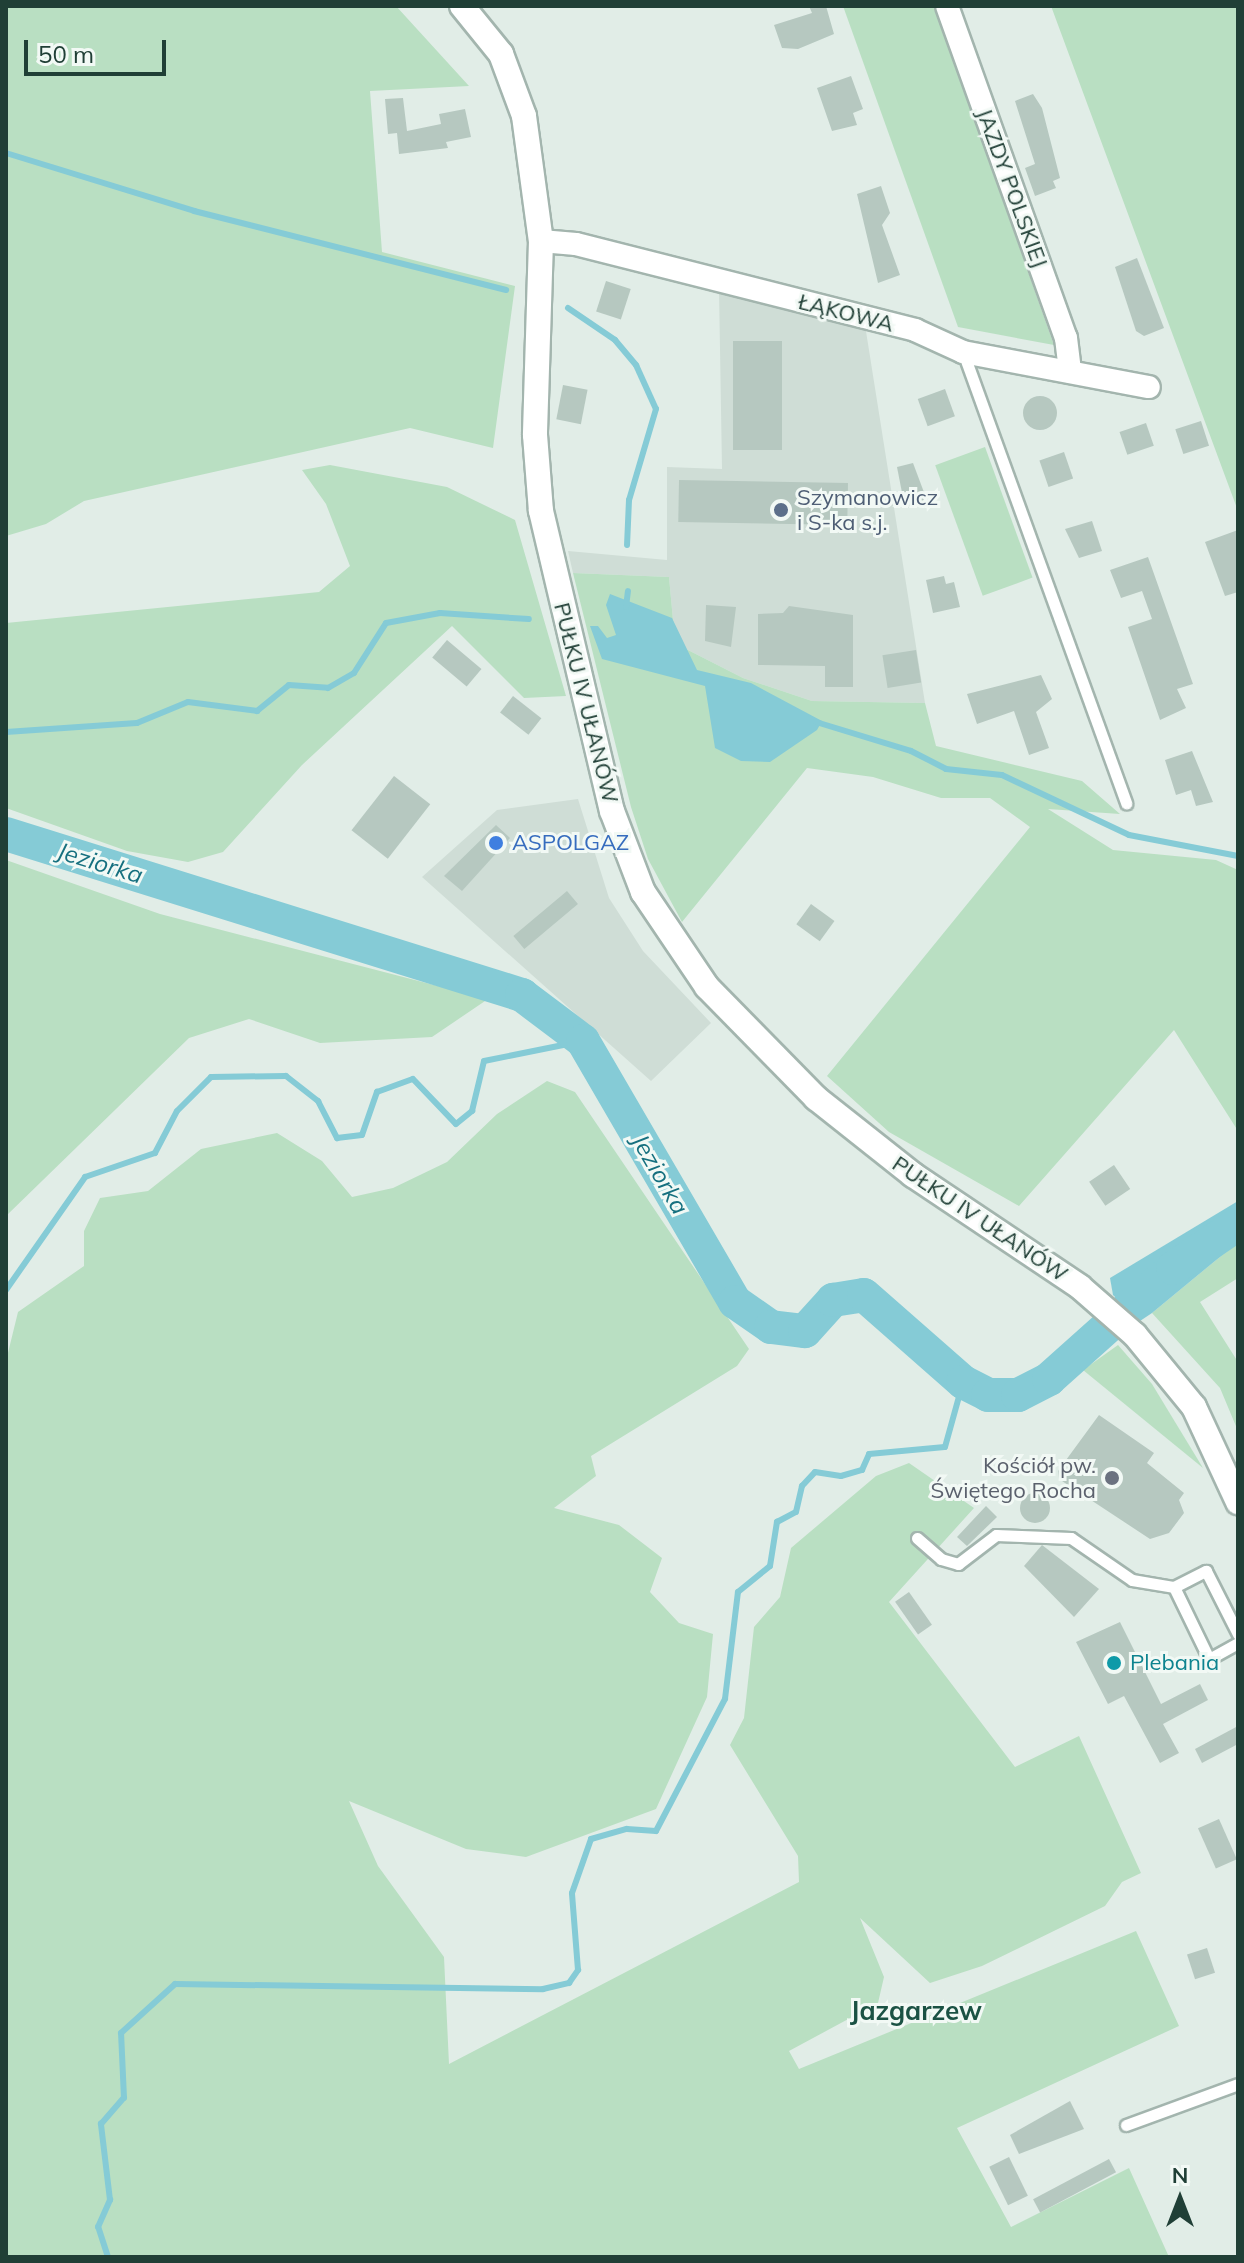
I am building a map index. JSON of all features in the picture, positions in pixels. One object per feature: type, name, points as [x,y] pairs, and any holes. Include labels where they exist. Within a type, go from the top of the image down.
[{"type":"street","name":"PUŁKU IV UŁANÓW","points":[[462,6],[512,79],[532,154],[541,241],[535,435],[541,511],[609,800],[643,892],[707,987],[816,1098],[913,1175],[1080,1287],[1135,1335],[1194,1407],[1238,1502]]},
{"type":"street","name":"JAZDY POLSKIEJ","points":[[947,6],[1066,338],[1070,372]]},
{"type":"street","name":"ŁĄKOWA","points":[[541,241],[576,244],[915,330],[963,352],[1149,387]]},
{"type":"lane","points":[[963,352],[1126,803]]},
{"type":"lane","points":[[917,1538],[941,1559],[958,1564],[996,1535],[1052,1533],[1071,1538],[1132,1580],[1174,1587],[1206,1571],[1238,1634]]},
{"type":"lane","points":[[1174,1587],[1209,1659],[1238,1643]]},
{"type":"lane","points":[[1126,2125],[1238,2084]]},
{"type":"shaded area","name":"Szymanowicz i S-ka s.j.","points":[[719,289],[865,325],[925,703],[812,701],[743,678],[684,648],[673,620],[669,577],[573,573],[568,551],[667,560],[667,467],[722,469]]},
{"type":"shaded area","points":[[578,799],[609,898],[643,951],[711,1023],[651,1081],[422,877],[497,810]]},
{"type":"green space","points":[[6,6],[396,6],[469,86],[370,91],[382,252],[515,286],[493,448],[410,428],[84,501],[46,524],[6,536]]},
{"type":"green space","points":[[843,6],[934,6],[1054,345],[958,327]]},
{"type":"green space","points":[[1051,6],[1238,6],[1238,511],[1061,33]]},
{"type":"green space","points":[[985,447],[1033,578],[983,596],[935,465]]},
{"type":"green space","points":[[330,465],[447,487],[515,520],[566,696],[524,698],[452,626],[302,765],[223,852],[188,862],[127,851],[6,808],[6,623],[319,592],[350,566],[326,504],[302,470]]},
{"type":"green space","points":[[573,573],[669,577],[673,620],[684,648],[743,678],[812,701],[925,703],[936,746],[1082,781],[1120,814],[1048,809],[1113,850],[1216,860],[1238,870],[1238,1131],[1174,1030],[1019,1206],[889,1132],[827,1076],[1030,827],[990,798],[941,798],[873,777],[807,768],[682,922],[648,859],[631,807]]},
{"type":"green space","points":[[6,860],[160,914],[488,999],[432,1037],[320,1043],[249,1019],[189,1038],[6,1216]]},
{"type":"green space","points":[[547,1081],[575,1092],[749,1349],[737,1366],[591,1456],[596,1476],[554,1508],[619,1525],[662,1558],[650,1592],[679,1623],[713,1634],[707,1697],[656,1809],[526,1857],[466,1849],[349,1801],[378,1866],[444,1957],[449,2064],[799,1882],[798,1856],[730,1745],[744,1718],[754,1627],[780,1597],[791,1548],[876,1476],[909,1463],[974,1508],[889,1602],[1015,1767],[1079,1736],[1141,1873],[1122,1882],[1105,1906],[982,1966],[930,1983],[860,1918],[884,1977],[878,2003],[789,2051],[799,2069],[1136,1931],[1179,2026],[957,2128],[1011,2227],[1129,2168],[1169,2257],[6,2257],[6,1361],[18,1312],[84,1266],[84,1231],[100,1198],[148,1191],[201,1149],[277,1133],[322,1161],[352,1197],[393,1188],[447,1162],[497,1114]]},
{"type":"green space","points":[[1238,1242],[1238,1278],[1200,1302],[1238,1362],[1238,1431],[1220,1388],[1152,1313]]},
{"type":"green space","points":[[1118,1345],[1152,1384],[1203,1468],[1083,1370]]},
{"type":"water","points":[[610,594],[672,618],[697,670],[751,683],[822,721],[817,730],[770,762],[741,761],[715,748],[705,686],[602,659],[590,626],[598,626],[607,638],[616,635],[606,605]]},
{"type":"water","points":[[1238,1201],[1238,1242],[1152,1313],[1140,1321],[1113,1295],[1110,1278]]},
{"type":"building","points":[[809,6],[826,6],[834,34],[798,49],[782,48],[774,25],[812,13]]},
{"type":"building","points":[[851,76],[863,109],[853,113],[857,125],[832,131],[817,88]]},
{"type":"building","points":[[1033,94],[1042,108],[1060,178],[1053,181],[1056,188],[1035,196],[1025,168],[1035,164],[1015,101]]},
{"type":"building","points":[[403,98],[407,131],[441,124],[439,114],[465,109],[471,137],[446,142],[448,148],[399,154],[397,133],[388,134],[385,99]]},
{"type":"building","points":[[881,186],[890,213],[882,225],[900,275],[878,283],[857,194]]},
{"type":"building","points":[[1137,258],[1164,328],[1144,336],[1136,331],[1115,267]]},
{"type":"building","points":[[606,281],[631,289],[621,319],[596,311]]},
{"type":"building","points":[[733,341],[782,341],[782,450],[733,450]]},
{"type":"building","points":[[563,385],[588,390],[581,424],[556,419]]},
{"type":"building","points":[[945,389],[955,416],[928,426],[918,399]]},
{"type":"building","points":[[1040,396],[1052,401],[1057,413],[1052,425],[1040,430],[1028,425],[1023,413],[1028,401]]},
{"type":"building","points":[[1201,421],[1209,446],[1183,454],[1175,429]]},
{"type":"building","points":[[1146,423],[1154,446],[1127,455],[1120,432]]},
{"type":"building","points":[[1064,452],[1073,478],[1049,487],[1039,460]]},
{"type":"building","points":[[913,463],[928,503],[905,508],[897,467]]},
{"type":"building","points":[[679,480],[848,483],[847,525],[678,522]]},
{"type":"building","points":[[1092,521],[1102,551],[1079,558],[1065,529]]},
{"type":"building","points":[[1238,530],[1238,592],[1225,596],[1205,542]]},
{"type":"building","points":[[1148,557],[1193,684],[1177,689],[1186,708],[1160,720],[1128,627],[1152,619],[1142,591],[1121,598],[1110,570]]},
{"type":"building","points":[[944,576],[946,584],[954,582],[960,607],[933,613],[926,580]]},
{"type":"building","points":[[706,605],[736,607],[731,647],[705,641]]},
{"type":"building","points":[[789,606],[853,615],[853,687],[825,687],[825,666],[758,665],[758,614],[783,613]]},
{"type":"building","points":[[447,640],[481,669],[467,687],[432,658]]},
{"type":"building","points":[[916,650],[921,683],[888,688],[882,655]]},
{"type":"building","points":[[1041,675],[1052,699],[1036,712],[1049,748],[1029,755],[1014,711],[977,724],[967,694]]},
{"type":"building","points":[[513,696],[541,718],[528,735],[500,713]]},
{"type":"building","points":[[1192,751],[1213,802],[1196,806],[1191,790],[1176,795],[1165,760]]},
{"type":"building","points":[[394,776],[430,804],[388,859],[352,830]]},
{"type":"building","points":[[496,825],[510,838],[462,891],[444,876]]},
{"type":"building","points":[[567,891],[578,904],[524,949],[513,936]]},
{"type":"building","points":[[811,904],[834,921],[820,941],[796,924]]},
{"type":"building","points":[[1114,1165],[1130,1189],[1105,1206],[1089,1182]]},
{"type":"building","name":"Kościół pw. Świętego Rocha","points":[[1099,1415],[1154,1453],[1147,1463],[1184,1493],[1179,1500],[1184,1513],[1169,1533],[1150,1539],[1059,1479],[1058,1471]]},
{"type":"building","points":[[1035,1493],[1041,1494],[1049,1502],[1049,1514],[1041,1522],[1035,1523],[1029,1522],[1021,1514],[1020,1508],[1021,1502],[1029,1494]]},
{"type":"building","points":[[986,1506],[997,1517],[967,1546],[957,1537]]},
{"type":"building","points":[[1042,1545],[1099,1589],[1074,1617],[1024,1566]]},
{"type":"building","points":[[909,1592],[932,1625],[918,1635],[895,1602]]},
{"type":"building","points":[[1120,1622],[1161,1704],[1200,1684],[1208,1700],[1163,1724],[1179,1753],[1160,1763],[1124,1696],[1108,1704],[1076,1642]]},
{"type":"building","points":[[1238,1726],[1238,1744],[1202,1763],[1195,1749]]},
{"type":"building","points":[[1219,1819],[1237,1859],[1216,1869],[1198,1828]]},
{"type":"building","points":[[1207,1948],[1215,1973],[1195,1979],[1187,1954]]},
{"type":"building","points":[[1070,2101],[1084,2129],[1019,2154],[1010,2135]]},
{"type":"building","points":[[1009,2157],[1028,2196],[1008,2205],[989,2167]]},
{"type":"building","points":[[1109,2159],[1116,2172],[1040,2213],[1033,2199]]},
{"type":"waterway","points":[[6,153],[194,211],[506,290]]},
{"type":"waterway","points":[[568,308],[615,340],[636,365],[656,409],[629,500],[627,545]]},
{"type":"waterway","points":[[626,607],[628,591]]},
{"type":"waterway","points":[[6,732],[137,723],[188,702],[257,711],[289,685],[328,688],[354,673],[386,623],[440,613],[529,619]]},
{"type":"waterway","points":[[816,722],[911,751],[946,769],[1002,775],[1129,835],[1238,856]]},
{"type":"waterway","name":"Jeziorka","points":[[6,834],[522,995],[583,1041],[735,1302],[771,1327],[805,1331],[833,1300],[864,1295],[963,1382],[988,1395],[1018,1395],[1049,1379],[1173,1268],[1238,1224]]},
{"type":"waterway","points":[[6,1290],[85,1177],[155,1153],[177,1111],[211,1077],[286,1076],[318,1101],[337,1138],[362,1135],[377,1092],[413,1079],[456,1124],[472,1111],[484,1061],[583,1041]]},
{"type":"waterway","points":[[108,2257],[98,2227],[110,2200],[101,2124],[124,2098],[121,2033],[175,1984],[543,1989],[569,1983],[578,1970],[572,1893],[591,1839],[627,1829],[656,1831],[725,1699],[738,1592],[770,1566],[777,1522],[796,1512],[802,1486],[815,1472],[841,1476],[862,1470],[869,1454],[945,1447],[963,1382]]},
{"type":"place","name":"Szymanowicz i S-ka s.j.","points":[[781,510]]},
{"type":"place","name":"ASPOLGAZ","points":[[496,843]]},
{"type":"place","name":"Kościół pw. Świętego Rocha","points":[[1112,1478]]},
{"type":"place","name":"Plebania","points":[[1114,1663]]},
{"type":"district","name":"Jazgarzew","points":[[916,2011]]}]
